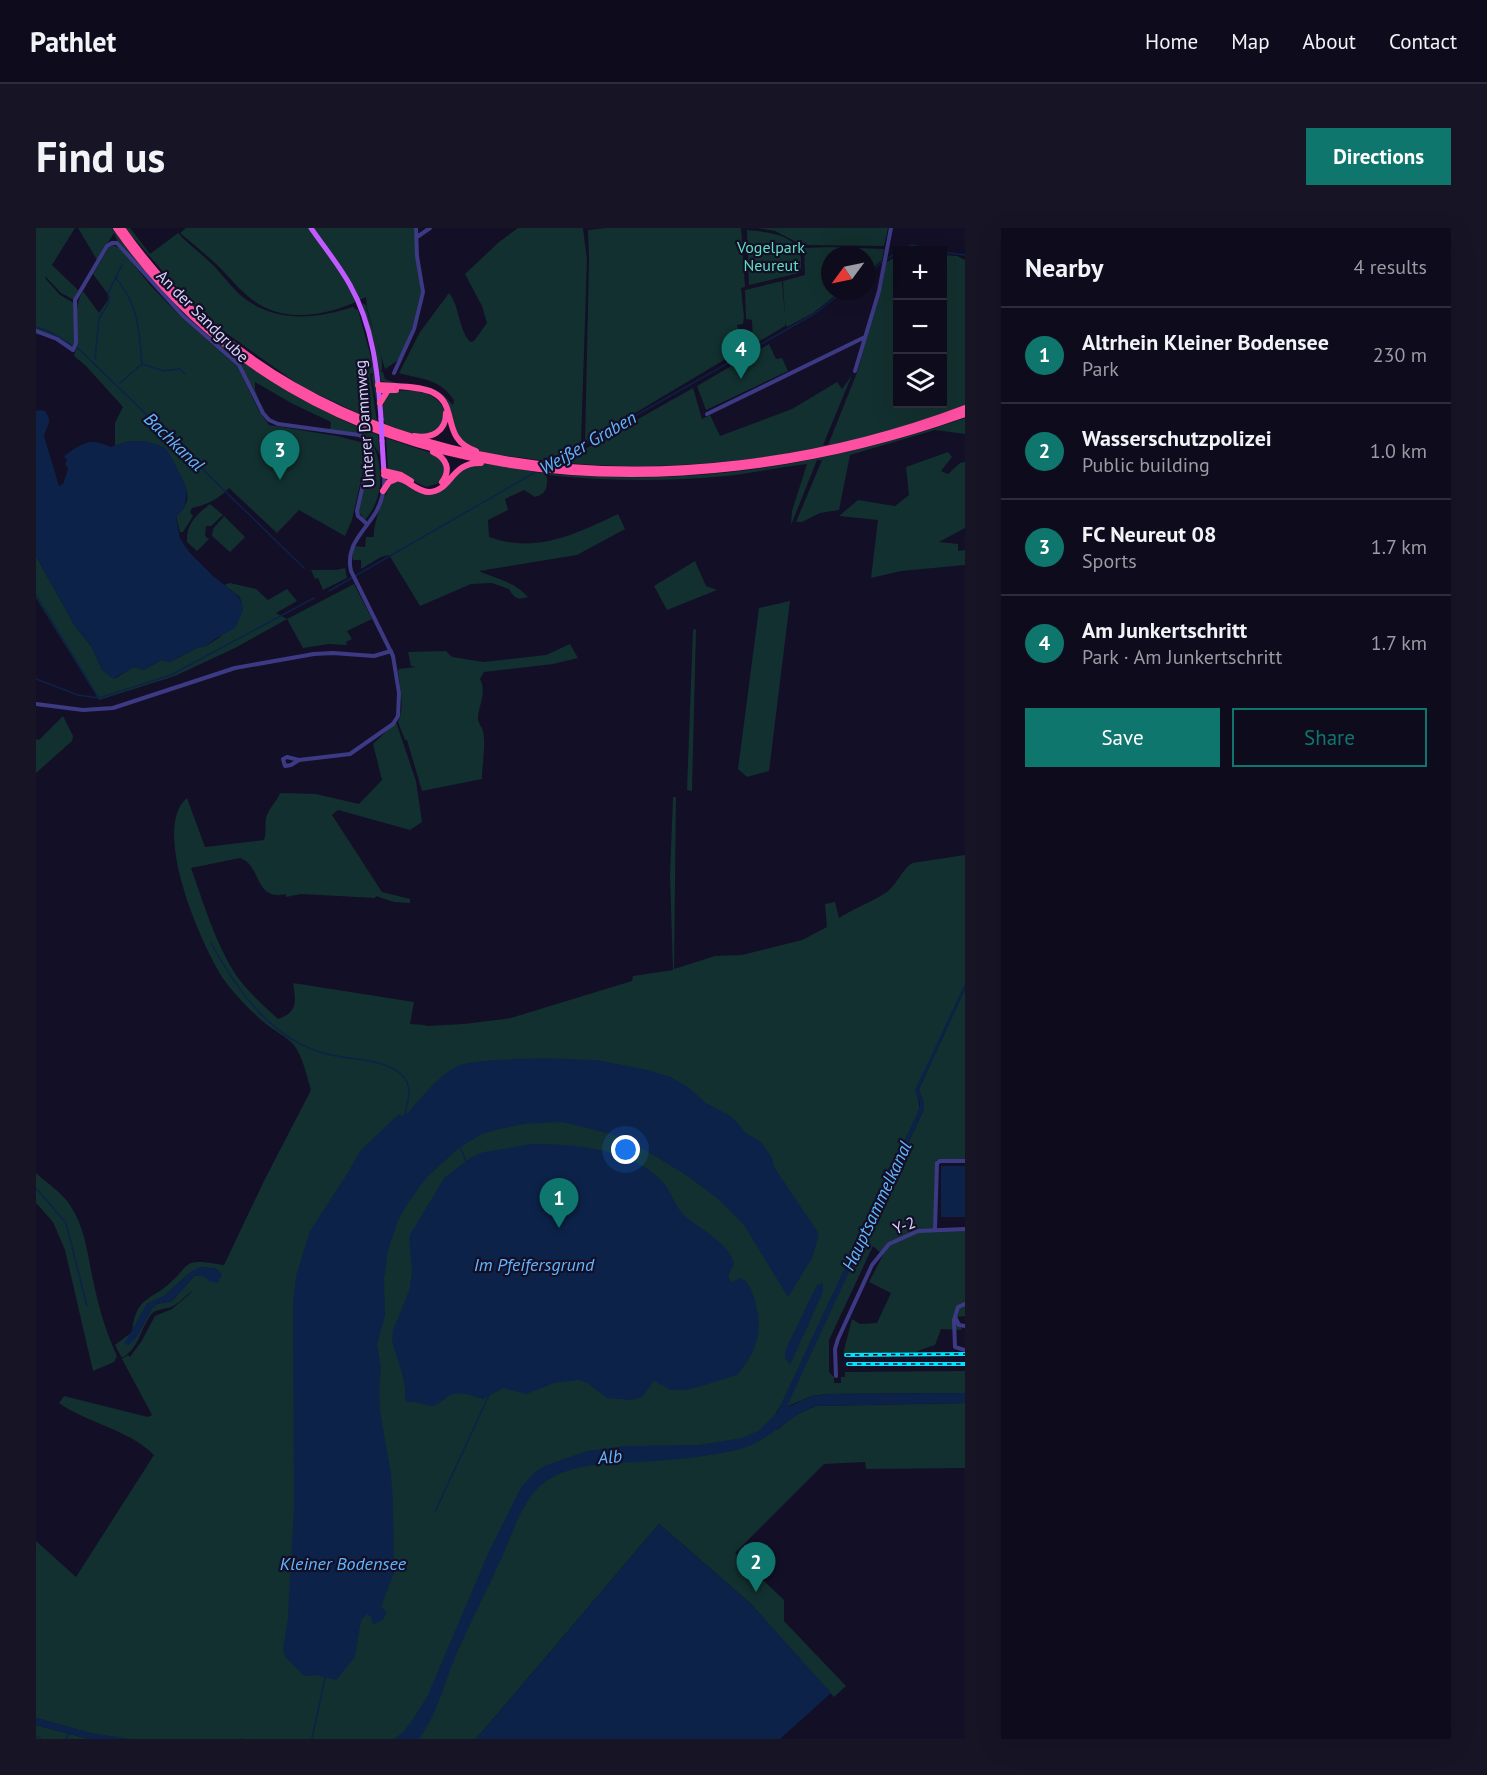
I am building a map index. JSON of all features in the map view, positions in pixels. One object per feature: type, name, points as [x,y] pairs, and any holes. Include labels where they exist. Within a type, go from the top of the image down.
[{"type":"highway","points":[[116,228],[139,259],[173,297],[214,336],[258,369],[330,411],[437,454],[445,462],[447,474],[439,486],[430,488],[423,487],[401,475],[384,473]]},
{"type":"highway","points":[[122,228],[177,294],[217,332],[278,376],[359,419],[447,448],[547,467],[671,468],[762,460],[851,444],[914,426],[965,408]]},
{"type":"highway","points":[[379,388],[432,394],[441,401],[446,414],[443,427],[430,436],[416,437],[393,432]]},
{"type":"highway","points":[[379,388],[423,390],[435,393],[446,405],[452,429],[458,441],[470,449],[490,454],[496,458]]},
{"type":"highway","points":[[380,403],[389,390]]},
{"type":"highway","points":[[419,446],[489,462],[646,474],[700,472],[759,466],[860,447],[965,414]]},
{"type":"highway","points":[[384,473],[421,490],[432,492],[444,486],[456,471],[465,465],[489,462]]},
{"type":"highway","points":[[383,491],[389,482],[396,479]]},
{"type":"main road","name":"Unterer Dammweg","points":[[311,228],[356,296],[369,331],[379,388],[384,473]]},
{"type":"street","points":[[394,373],[414,329],[423,292],[417,256],[416,228]]},
{"type":"street","points":[[417,237],[430,228]]},
{"type":"street","points":[[855,371],[879,291],[891,228]]},
{"type":"street","name":"An der Sandgrube","points":[[36,331],[75,347],[75,300],[107,246],[117,243],[168,301],[239,365],[267,418],[279,424],[359,435],[368,440],[370,449],[357,511],[358,516],[367,524]]},
{"type":"street","points":[[707,414],[865,337]]},
{"type":"street","name":"Unterer Dammweg","points":[[299,760],[350,754],[396,722],[399,712],[399,693],[391,651],[350,565],[351,550],[379,506],[384,473]]},
{"type":"street","points":[[36,704],[83,710],[113,708],[235,668],[327,653],[378,656],[391,651]]},
{"type":"street","points":[[935,1229],[937,1163],[965,1161]]},
{"type":"street","name":"Y-2","points":[[836,1376],[835,1349],[838,1339],[877,1256],[889,1244],[918,1231],[965,1229]]},
{"type":"street","points":[[965,1304],[958,1307],[954,1316],[954,1344],[957,1349],[965,1350]]},
{"type":"street","points":[[954,1316],[959,1325],[965,1326]]},
{"type":"green space","points":[[36,228],[75,228],[52,265],[78,290],[74,300],[61,293],[45,278],[60,295],[74,303],[74,344],[71,348],[36,330]]},
{"type":"green space","points":[[78,228],[112,228],[167,294],[198,324],[265,376],[339,418],[378,435],[380,455],[366,437],[355,433],[330,430],[331,422],[255,382],[255,390],[261,406],[241,365],[184,314],[135,261],[117,240],[114,233],[97,260]]},
{"type":"green space","points":[[125,228],[130,228],[150,254],[178,233],[213,265],[238,293],[264,310],[278,314],[308,316],[323,315],[353,307],[358,310],[374,368],[379,418],[373,373],[370,374],[377,422],[302,387],[209,321]]},
{"type":"green space","points":[[186,228],[414,228],[421,292],[412,328],[400,359],[385,369],[367,308],[366,297],[341,308],[315,314],[276,312],[257,303],[244,293],[215,263],[180,233]]},
{"type":"green space","points":[[518,228],[583,228],[587,260],[581,443],[585,449],[693,388],[702,419],[710,415],[720,436],[792,409],[837,382],[842,389],[852,375],[823,445],[828,445],[858,370],[885,263],[893,258],[893,408],[947,408],[947,255],[957,256],[965,260],[965,405],[853,441],[731,461],[648,466],[606,465],[565,463],[475,450],[460,439],[438,394],[381,381],[375,347],[362,303],[366,305],[379,349],[381,372],[385,379],[395,383],[436,390],[453,405],[454,400],[442,387],[399,373],[420,332],[449,293],[466,336],[470,342],[474,341],[487,323],[482,306],[465,274],[499,242]]},
{"type":"green space","points":[[741,228],[745,287],[741,288],[744,317],[743,324],[737,325],[744,348],[585,443],[588,230]]},
{"type":"green space","points":[[757,228],[888,228],[884,246],[802,245],[775,231]]},
{"type":"green space","name":"Vogelpark Neureut","points":[[747,230],[781,236],[795,244],[801,259],[799,273],[749,285]]},
{"type":"green space","points":[[113,245],[121,249],[151,286],[182,318],[238,367],[258,409],[269,425],[337,436],[364,443],[367,453],[352,520],[345,536],[299,510],[277,533],[229,488],[212,501],[192,508],[190,512],[193,516],[183,532],[180,532],[176,516],[187,502],[186,488],[167,452],[158,445],[146,442],[133,441],[115,446],[115,423],[123,407],[74,356],[78,306],[83,291],[99,313],[110,297],[93,274],[109,247]]},
{"type":"green space","points":[[821,247],[821,300],[830,300],[813,313],[787,327],[785,323],[785,326],[753,345],[752,320],[746,319],[745,290],[782,281],[785,317],[783,281],[805,275],[804,248]]},
{"type":"green space","points":[[875,249],[884,249],[882,260],[875,266]]},
{"type":"green space","points":[[769,344],[776,359],[782,358],[788,371],[706,410],[697,386]]},
{"type":"green space","points":[[390,391],[413,391],[428,394],[440,402],[444,409],[443,425],[430,435],[410,434],[385,424],[383,406]]},
{"type":"green space","points":[[965,418],[965,434],[935,430],[850,455],[839,510],[820,513],[802,522],[796,522],[822,460],[817,460],[791,525],[792,511],[807,464],[726,476],[659,480],[614,480],[547,475],[546,489],[542,494],[535,497],[524,490],[505,499],[508,510],[488,520],[489,537],[506,542],[539,542],[571,535],[618,514],[625,529],[577,555],[479,571],[516,587],[528,597],[524,598],[517,598],[509,589],[492,583],[471,584],[420,606],[389,555],[361,569],[361,560],[353,560],[353,546],[365,547],[366,537],[374,537],[380,507],[395,480],[432,493],[461,470],[482,464],[571,476],[703,475],[835,455]]},
{"type":"green space","points":[[386,438],[438,456],[446,467],[440,483],[426,487],[388,469]]},
{"type":"green space","points":[[372,446],[377,456],[380,485],[375,503],[365,520],[358,511]]},
{"type":"green space","points":[[948,452],[952,457],[941,471],[948,474],[960,463],[965,462],[965,528],[939,542],[958,544],[958,551],[965,550],[965,565],[901,571],[871,578],[878,520],[839,516],[858,500],[895,506],[909,495],[906,467]]},
{"type":"green space","points":[[210,504],[223,515],[211,526],[206,526],[205,536],[209,539],[197,551],[187,542],[188,530],[196,516]]},
{"type":"green space","points":[[224,516],[245,537],[230,552],[212,536],[213,529]]},
{"type":"green space","points":[[36,556],[75,626],[92,647],[102,670],[116,678],[133,667],[144,670],[161,660],[170,662],[220,637],[242,603],[239,596],[224,585],[230,583],[256,589],[268,600],[287,589],[297,601],[276,613],[287,619],[237,647],[175,676],[99,700],[36,598]]},
{"type":"green space","points":[[695,561],[706,586],[717,590],[667,610],[654,586]]},
{"type":"green space","points":[[345,568],[347,578],[323,590],[318,578],[315,579],[311,570],[336,570]]},
{"type":"green space","points":[[354,584],[372,619],[347,631],[352,639],[346,642],[347,645],[329,644],[303,648],[287,619]]},
{"type":"green space","points":[[790,601],[769,771],[747,777],[738,769],[759,608]]},
{"type":"green space","points":[[696,629],[692,791],[687,790],[693,630]]},
{"type":"green space","points":[[570,644],[578,658],[553,664],[484,672],[480,679],[483,694],[478,718],[484,737],[482,779],[422,791],[407,740],[398,722],[402,704],[398,671],[416,667],[411,666],[408,652],[446,651],[452,657],[484,662],[546,655]]},
{"type":"green space","points":[[63,716],[73,736],[72,741],[36,773],[36,739],[39,740]]},
{"type":"green space","points":[[396,722],[416,781],[422,822],[410,830],[338,810],[332,815],[382,892],[410,899],[410,903],[394,902],[376,896],[375,898],[301,894],[286,897],[286,894],[268,893],[252,868],[240,858],[191,868],[210,923],[229,963],[246,987],[278,1019],[289,1013],[294,1006],[293,983],[414,1002],[410,1024],[426,1026],[511,1018],[632,981],[633,976],[673,970],[670,875],[673,797],[676,797],[674,969],[715,956],[742,955],[802,940],[827,927],[825,904],[835,902],[839,918],[887,892],[912,863],[965,855],[965,984],[916,1090],[920,1109],[775,1415],[777,1430],[795,1415],[816,1406],[965,1403],[965,1468],[866,1469],[865,1462],[824,1464],[735,1553],[784,1600],[784,1621],[846,1686],[834,1697],[750,1603],[659,1524],[476,1739],[89,1739],[90,1733],[36,1718],[36,1541],[76,1577],[154,1455],[132,1439],[59,1403],[64,1396],[148,1417],[152,1415],[122,1359],[128,1355],[130,1357],[155,1316],[172,1309],[193,1291],[174,1306],[152,1313],[136,1344],[128,1354],[122,1358],[115,1345],[131,1333],[127,1340],[142,1327],[152,1308],[157,1304],[172,1301],[194,1276],[207,1277],[217,1269],[201,1267],[191,1272],[164,1296],[147,1304],[132,1331],[137,1311],[141,1305],[189,1264],[208,1262],[224,1265],[311,1090],[296,1047],[259,1018],[234,992],[215,965],[204,943],[193,917],[177,860],[174,835],[177,813],[187,798],[205,847],[264,840],[267,815],[280,793],[316,794],[359,804],[382,780],[373,744]]},
{"type":"green space","points":[[965,989],[965,1160],[936,1160],[935,1230],[965,1231],[965,1316],[957,1317],[962,1330],[941,1329],[935,1345],[915,1352],[843,1354],[852,1319],[860,1324],[877,1323],[891,1293],[869,1282],[883,1255],[873,1246],[829,1340],[829,1372],[834,1377],[834,1383],[841,1383],[841,1377],[845,1377],[845,1372],[965,1371],[965,1393],[828,1394],[812,1396],[788,1406],[924,1109],[919,1089]]},
{"type":"green space","points":[[36,1173],[70,1205],[84,1235],[99,1306],[117,1356],[114,1362],[93,1371],[65,1250],[53,1222],[36,1203]]},
{"type":"green space","points":[[36,1725],[89,1739],[36,1739]]},
{"type":"water","points":[[36,411],[45,411],[49,418],[44,436],[59,486],[63,484],[68,469],[64,456],[86,443],[97,442],[111,447],[132,441],[144,442],[167,450],[187,490],[185,507],[176,517],[180,538],[189,552],[213,576],[237,595],[242,603],[243,610],[235,628],[206,646],[197,648],[170,662],[161,660],[144,670],[133,667],[113,679],[102,670],[92,647],[75,626],[36,556]]},
{"type":"water","points":[[965,984],[965,989],[919,1089],[924,1109],[788,1404],[790,1406],[812,1396],[828,1394],[965,1393],[965,1403],[816,1406],[795,1416],[759,1441],[737,1450],[687,1458],[581,1467],[553,1477],[534,1492],[523,1509],[458,1651],[425,1730],[419,1739],[394,1739],[411,1722],[427,1697],[490,1549],[521,1487],[536,1471],[587,1451],[625,1446],[699,1445],[742,1438],[758,1431],[777,1413],[917,1114],[920,1104],[915,1090]]},
{"type":"water","name":"Kleiner Bodensee","points":[[541,1058],[597,1060],[648,1070],[670,1077],[688,1087],[706,1103],[732,1117],[746,1133],[761,1142],[772,1158],[774,1167],[819,1234],[812,1258],[788,1297],[744,1225],[718,1199],[689,1177],[638,1146],[610,1134],[562,1122],[524,1124],[482,1134],[460,1147],[427,1177],[410,1200],[398,1220],[388,1250],[384,1280],[385,1315],[377,1345],[381,1367],[380,1411],[391,1474],[393,1504],[394,1573],[381,1607],[387,1612],[383,1620],[373,1625],[371,1617],[367,1614],[361,1620],[355,1657],[336,1680],[316,1675],[304,1676],[286,1658],[283,1650],[288,1618],[294,1506],[293,1303],[296,1276],[310,1231],[360,1151],[399,1114],[404,1117],[450,1070],[474,1062]]},
{"type":"water","name":"Im Pfeifersgrund","points":[[532,1144],[584,1147],[618,1155],[635,1162],[663,1182],[681,1212],[726,1248],[734,1263],[729,1275],[730,1280],[732,1282],[741,1278],[748,1284],[754,1297],[759,1320],[754,1348],[737,1375],[688,1390],[671,1390],[654,1381],[642,1397],[631,1400],[607,1398],[587,1383],[579,1380],[554,1383],[526,1394],[503,1388],[483,1399],[465,1394],[454,1394],[432,1406],[405,1400],[402,1373],[392,1341],[393,1330],[410,1288],[412,1271],[409,1238],[411,1233],[445,1177],[472,1157],[484,1152]]},
{"type":"water","points":[[941,1166],[965,1166],[965,1217],[941,1217]]},
{"type":"water","points":[[201,1267],[217,1269],[222,1274],[218,1283],[211,1282],[202,1275],[194,1276],[172,1301],[157,1304],[152,1308],[137,1337],[129,1345],[124,1344],[147,1304],[164,1296],[191,1272]]},
{"type":"water","points":[[823,1283],[823,1292],[790,1365],[785,1358],[785,1351],[817,1285]]},
{"type":"water","points":[[659,1524],[750,1603],[831,1693],[780,1739],[476,1739]]},
{"type":"water","points":[[36,1718],[91,1733],[131,1739],[89,1739],[36,1725]]},
{"type":"waterway","name":"Weißer Graben","points":[[909,246],[917,246]]},
{"type":"waterway","name":"Weißer Graben","points":[[947,253],[965,255]]},
{"type":"waterway","name":"Weißer Graben","points":[[886,260],[893,255]]},
{"type":"waterway","name":"Weißer Graben","points":[[875,268],[882,262]]},
{"type":"waterway","points":[[95,359],[99,319],[109,302],[108,293],[122,265]]},
{"type":"waterway","points":[[115,277],[123,287],[133,308],[142,364],[120,383]]},
{"type":"waterway","name":"Weißer Graben","points":[[556,461],[814,314],[832,300]]},
{"type":"waterway","name":"Bachkanal","points":[[36,327],[48,331],[80,350],[304,568]]},
{"type":"waterway","points":[[142,364],[164,371],[180,369],[185,374]]},
{"type":"waterway","name":"Weißer Graben","points":[[329,591],[541,469]]},
{"type":"waterway","points":[[36,595],[98,697]]},
{"type":"waterway","name":"Weißer Graben","points":[[36,679],[78,695],[99,698],[171,675],[314,598]]},
{"type":"waterway","points":[[211,943],[246,997],[275,1027],[292,1039],[311,1049],[331,1055],[386,1065],[401,1074],[408,1083],[409,1089],[404,1117]]},
{"type":"waterway","points":[[460,1147],[466,1161]]},
{"type":"waterway","points":[[36,1188],[66,1223],[87,1306]]},
{"type":"waterway","points":[[435,1512],[489,1395]]},
{"type":"waterway","points":[[312,1739],[325,1678]]},
{"type":"waterway","points":[[66,1739],[70,1733]]},
{"type":"waterway","points":[[36,1736],[41,1739]]},
{"type":"railway","points":[[846,1355],[965,1354]]},
{"type":"railway","points":[[848,1364],[965,1364]]},
{"type":"place","name":"Am Junkertschritt","points":[[741,379]]},
{"type":"place","name":"FC Neureut 08","points":[[280,480]]},
{"type":"place","name":"Altrhein Kleiner Bodensee","points":[[559,1228]]},
{"type":"place","name":"Wasserschutzpolizei","points":[[756,1592]]},
{"type":"water label","name":"Hauptsammelkanal","points":[[877,1206]]},
{"type":"water label","name":"Alb","points":[[610,1457]]}]
